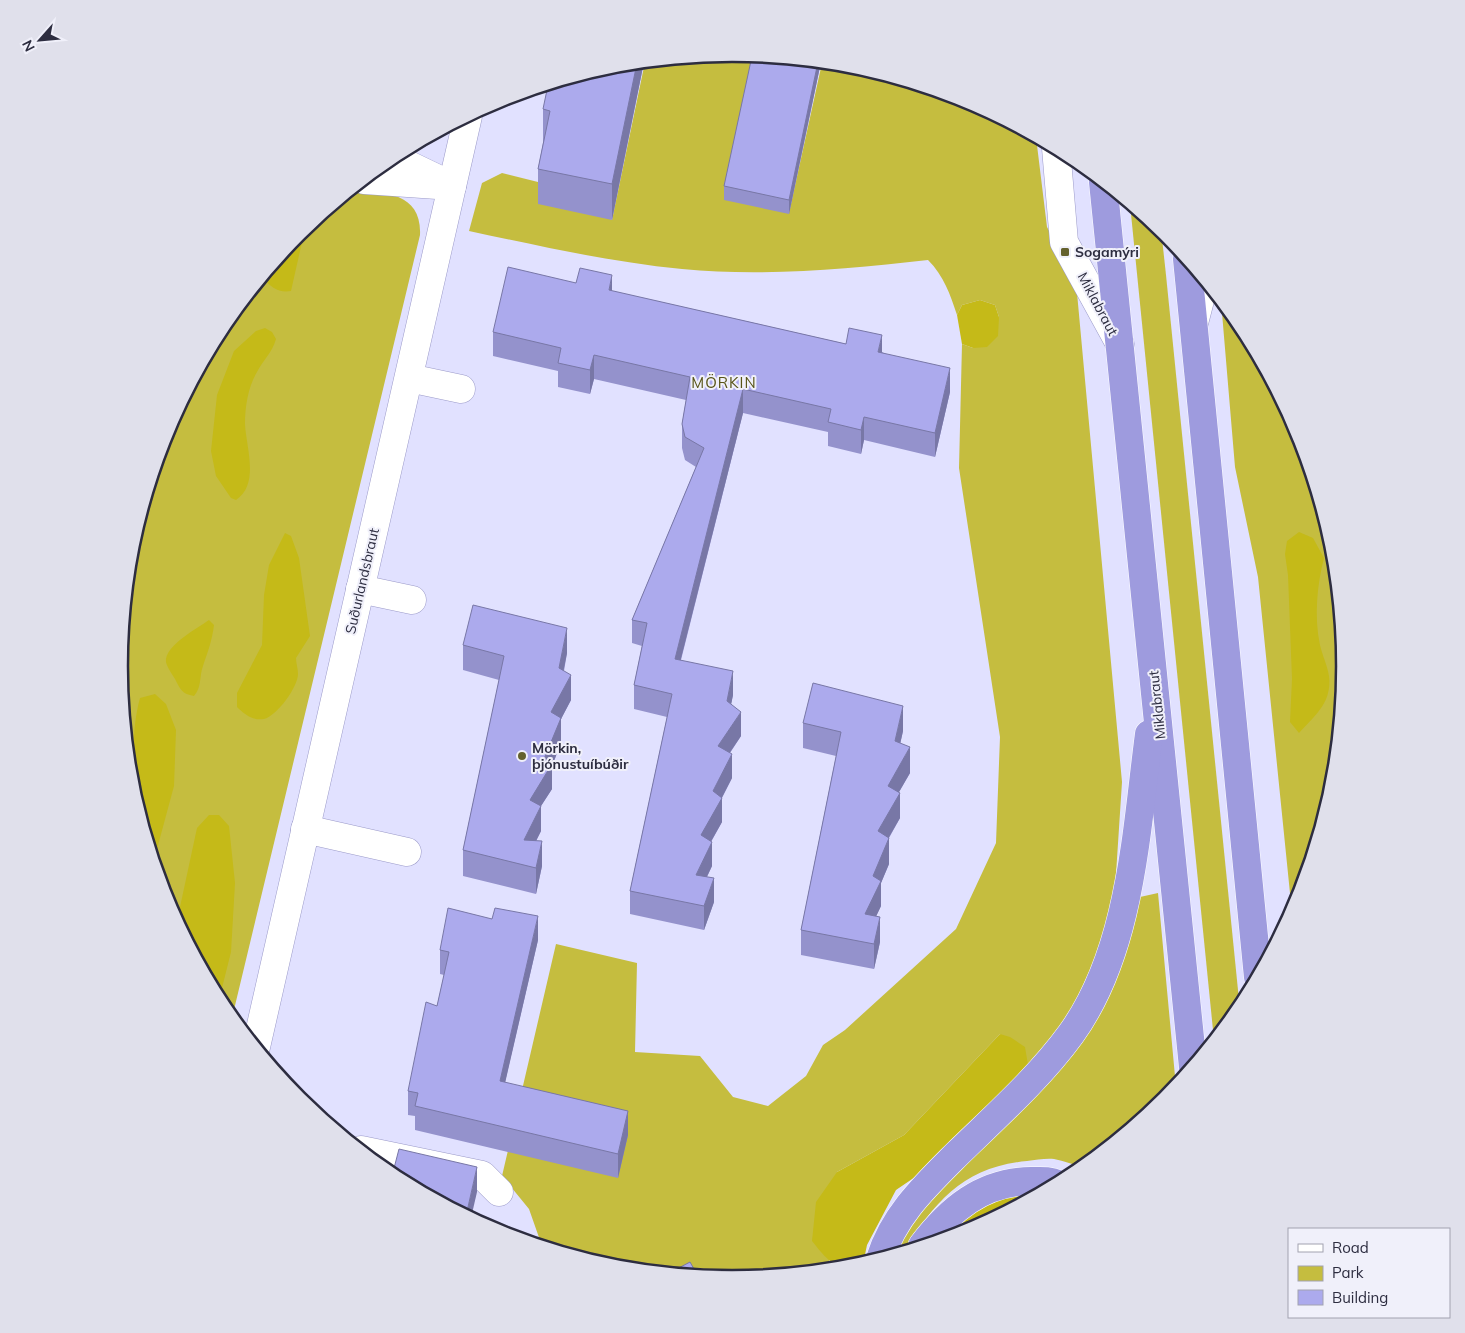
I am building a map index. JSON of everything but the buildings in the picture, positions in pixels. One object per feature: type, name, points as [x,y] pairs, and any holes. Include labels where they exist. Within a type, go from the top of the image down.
[{"type":"highway","name":"Miklabraut","points":[[1104,190],[1192,1059]]},
{"type":"highway","points":[[1188,269],[1257,967]]},
{"type":"highway","points":[[882,1252],[887,1237],[910,1201],[1039,1073],[1071,1034],[1094,998],[1113,948],[1131,867],[1155,688]]},
{"type":"highway","points":[[928,1238],[940,1222],[961,1204],[990,1189],[1017,1181],[1049,1181]]},
{"type":"street","name":"Suðurlandsbraut","points":[[257,1040],[466,125]]},
{"type":"street","name":"Miklabraut","points":[[1057,157],[1064,242],[1120,344]]},
{"type":"street","points":[[401,161],[452,186]]},
{"type":"street","points":[[374,181],[452,186]]},
{"type":"street","points":[[1193,327],[1203,288]]},
{"type":"street","points":[[409,378],[461,389]]},
{"type":"street","points":[[360,589],[412,600]]},
{"type":"street","points":[[305,829],[407,852]]},
{"type":"street","points":[[374,1153],[482,1175],[500,1192]]},
{"type":"green space","points":[[753,63],[724,199],[789,213],[821,69],[889,83],[927,95],[964,108],[1037,144],[1047,227],[1076,282],[1122,782],[1113,920],[1068,1018],[1028,1065],[1000,1034],[904,1135],[837,1172],[829,1262],[772,1269],[693,1269],[615,1259],[576,1250],[539,1238],[529,1209],[502,1176],[556,944],[637,963],[635,1052],[700,1056],[733,1097],[768,1106],[806,1076],[823,1045],[845,1030],[956,929],[996,843],[1000,737],[959,468],[962,344],[973,348],[999,317],[995,305],[980,300],[962,305],[957,315],[942,279],[928,260],[805,271],[713,271],[655,266],[601,258],[469,231],[482,183],[502,173],[542,183],[612,220],[643,70],[693,64]]},
{"type":"green space","points":[[363,188],[390,194],[409,203],[419,221],[420,235],[234,1008],[209,968],[174,898],[149,823],[140,784],[130,706],[128,666],[134,588],[149,510],[174,435],[209,364],[253,299],[305,239]]},
{"type":"green space","points":[[1131,212],[1162,241],[1239,996],[1213,1032]]},
{"type":"green space","points":[[1222,313],[1256,364],[1291,435],[1316,510],[1331,588],[1336,666],[1335,706],[1331,745],[1316,823],[1291,899],[1258,577],[1235,467]]},
{"type":"green space","points":[[1158,893],[1175,1078],[1131,1121],[1074,1164],[1054,1159],[1041,1159],[1005,1164],[986,1170],[954,1189],[940,1202],[909,1244],[896,1248],[919,1206],[985,1144],[1074,1053],[1124,957],[1140,897]]},
{"type":"shaded area","points":[[302,242],[291,291],[272,287],[267,282]]},
{"type":"shaded area","points":[[980,300],[995,305],[999,317],[998,336],[987,347],[973,348],[962,344],[957,315],[962,305]]},
{"type":"shaded area","points":[[265,328],[272,332],[276,339],[259,368],[249,391],[245,424],[250,475],[248,485],[236,500],[231,498],[216,476],[211,451],[217,395],[234,351],[256,331]]},
{"type":"shaded area","points":[[1299,532],[1313,538],[1324,558],[1318,590],[1317,623],[1329,686],[1324,704],[1299,733],[1290,722],[1292,679],[1288,575],[1285,554],[1287,541]]},
{"type":"shaded area","points":[[285,533],[291,536],[299,558],[310,636],[296,658],[298,674],[291,693],[275,713],[264,719],[256,719],[237,707],[237,693],[262,645],[264,595],[269,565]]},
{"type":"shaded area","points":[[209,620],[214,625],[211,641],[198,689],[194,696],[184,692],[178,686],[166,662],[167,656],[176,644]]},
{"type":"shaded area","points":[[155,694],[166,704],[176,730],[174,786],[157,849],[140,784],[134,745],[136,716],[140,698]]},
{"type":"shaded area","points":[[209,815],[219,815],[229,826],[235,883],[231,952],[222,989],[209,968],[179,910],[197,828]]},
{"type":"shaded area","points":[[1000,1034],[1010,1037],[1025,1047],[1028,1065],[1007,1089],[918,1175],[896,1190],[867,1245],[865,1256],[832,1262],[812,1241],[816,1202],[837,1172],[904,1135]]},
{"type":"shaded area","points":[[1019,1193],[1023,1196],[957,1228],[971,1215],[999,1200]]},
{"type":"place","name":"Sogamýri","points":[[1065,252]]},
{"type":"place","name":"Mörkin, þjónustuíbúðir","points":[[522,756]]},
{"type":"district","name":"MÖRKIN","points":[[724,382]]}]
